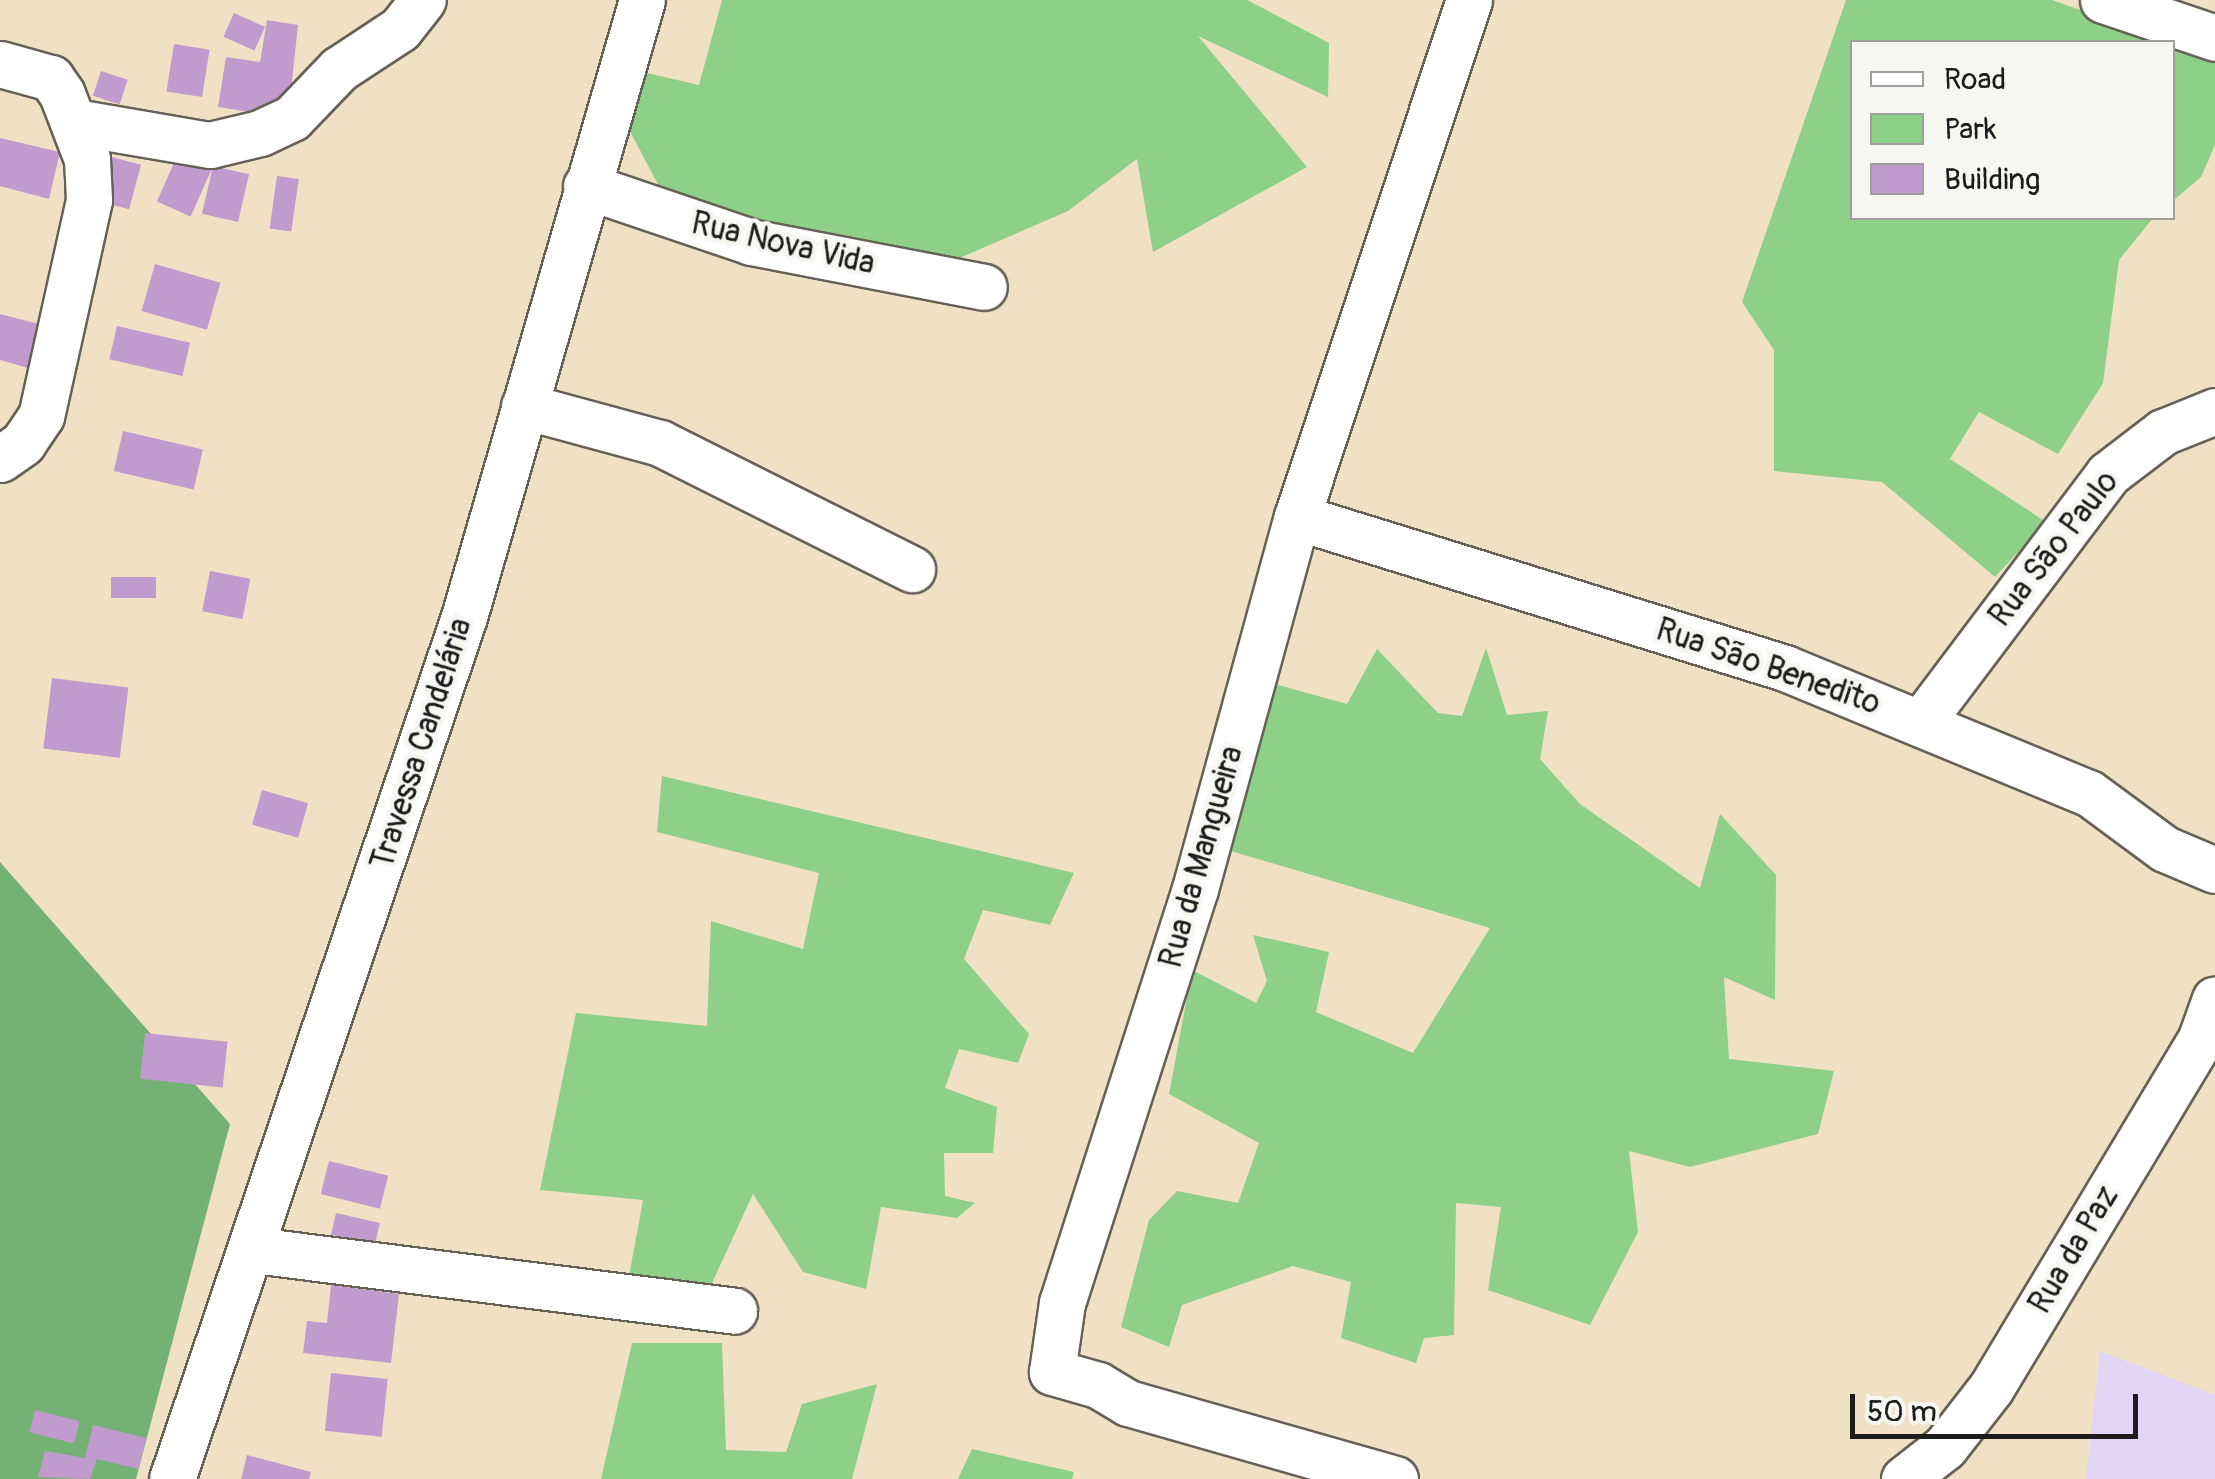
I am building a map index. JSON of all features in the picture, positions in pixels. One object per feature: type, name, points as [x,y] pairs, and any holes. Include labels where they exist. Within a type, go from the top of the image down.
[{"type":"street","points":[[75,122],[210,144],[260,133],[292,118],[339,69],[400,29],[423,0]]},
{"type":"street","name":"Travessa Candelária","points":[[172,1479],[254,1250],[464,617],[642,0]]},
{"type":"street","name":"Rua da Mangueira","points":[[1395,1479],[1128,1403],[1098,1385],[1052,1372],[1062,1303],[1196,889],[1297,517],[1469,0]]},
{"type":"street","points":[[2104,0],[2215,38]]},
{"type":"street","points":[[0,460],[24,443],[41,416],[81,250],[89,200],[87,159],[75,122],[51,78],[14,66]]},
{"type":"street","name":"Rua Nova Vida","points":[[586,186],[752,242],[984,286]]},
{"type":"street","points":[[524,406],[660,443],[912,569]]},
{"type":"street","name":"Rua São Paulo","points":[[1922,721],[2108,474],[2163,432],[2215,411]]},
{"type":"street","name":"Rua São Benedito","points":[[1297,517],[1785,668],[2089,792],[2165,849],[2215,870]]},
{"type":"street","name":"Rua da Paz","points":[[1904,1479],[1945,1448],[1991,1388],[2197,1071],[2215,999]]},
{"type":"street","points":[[254,1250],[734,1311]]},
{"type":"shaded area","points":[[2100,1351],[2215,1395],[2215,1479],[2086,1479]]},
{"type":"green space","points":[[722,0],[1247,0],[1329,43],[1328,97],[1198,36],[1307,167],[1153,252],[1137,159],[1068,211],[948,263],[803,233],[662,192],[624,120],[638,71],[699,85]]},
{"type":"green space","points":[[1846,0],[2052,0],[2166,40],[1850,40],[1850,220],[2151,220],[2119,260],[2103,383],[2058,454],[1979,412],[1950,459],[2046,522],[1995,577],[1882,482],[1774,471],[1774,350],[1742,302]]},
{"type":"green space","points":[[2175,43],[2215,57],[2215,145],[2201,177],[2175,199]]},
{"type":"green space","points":[[1486,648],[1507,715],[1548,711],[1540,759],[1580,804],[1700,888],[1720,814],[1776,875],[1775,1000],[1724,977],[1729,1059],[1834,1071],[1818,1134],[1690,1167],[1629,1151],[1638,1232],[1590,1325],[1488,1290],[1501,1207],[1456,1203],[1454,1335],[1424,1338],[1416,1363],[1341,1338],[1351,1282],[1293,1266],[1182,1305],[1169,1347],[1121,1327],[1149,1220],[1177,1191],[1238,1203],[1259,1143],[1169,1094],[1192,970],[1256,1003],[1267,981],[1253,935],[1329,952],[1316,1012],[1413,1053],[1490,928],[1221,848],[1267,682],[1347,704],[1377,649],[1438,713],[1462,716]]},
{"type":"green space","points":[[662,776],[1074,873],[1050,925],[983,910],[964,959],[1029,1034],[1018,1063],[959,1049],[945,1088],[997,1107],[993,1153],[944,1153],[945,1196],[975,1203],[957,1218],[881,1207],[866,1289],[803,1272],[753,1194],[701,1307],[629,1276],[643,1200],[540,1190],[576,1013],[707,1026],[711,921],[803,949],[819,873],[657,832]]},
{"type":"green space","points":[[0,862],[230,1124],[136,1479],[0,1479]]},
{"type":"green space","points":[[632,1343],[722,1343],[726,1450],[786,1452],[802,1404],[877,1384],[852,1479],[601,1479]]},
{"type":"green space","points":[[972,1449],[1074,1472],[1072,1479],[958,1479]]},
{"type":"building","points":[[234,13],[265,27],[254,51],[223,37]]},
{"type":"building","points":[[267,20],[298,25],[288,118],[218,107],[226,57],[260,62]]},
{"type":"building","points":[[174,44],[210,50],[202,97],[166,91]]},
{"type":"building","points":[[101,71],[128,80],[120,104],[93,96]]},
{"type":"building","points":[[0,138],[60,152],[49,199],[0,186]]},
{"type":"building","points":[[178,154],[212,169],[191,217],[157,202]]},
{"type":"building","points":[[112,157],[141,165],[129,209],[100,201]]},
{"type":"building","points":[[213,166],[249,174],[238,222],[202,214]]},
{"type":"building","points":[[277,176],[299,179],[291,232],[270,228]]},
{"type":"building","points":[[155,264],[220,283],[207,330],[141,311]]},
{"type":"building","points":[[0,314],[39,324],[28,368],[0,360]]},
{"type":"building","points":[[117,326],[190,343],[182,376],[109,359]]},
{"type":"building","points":[[123,431],[203,449],[194,489],[114,471]]},
{"type":"building","points":[[210,571],[250,579],[242,619],[202,611]]},
{"type":"building","points":[[111,577],[156,577],[156,598],[111,598]]},
{"type":"building","points":[[52,678],[128,687],[120,758],[43,748]]},
{"type":"building","points":[[262,790],[308,803],[298,838],[252,825]]},
{"type":"building","points":[[145,1033],[228,1042],[223,1087],[140,1079]]},
{"type":"building","points":[[329,1161],[388,1176],[380,1209],[321,1194]]},
{"type":"building","points":[[336,1213],[380,1223],[375,1245],[331,1234]]},
{"type":"building","points":[[331,1285],[399,1294],[391,1363],[303,1353],[307,1321],[327,1323]]},
{"type":"building","points":[[331,1373],[388,1379],[382,1437],[325,1431]]},
{"type":"building","points":[[35,1410],[80,1421],[74,1443],[29,1432]]},
{"type":"building","points":[[93,1425],[146,1438],[139,1469],[97,1459],[90,1479],[38,1477],[45,1451],[85,1458]]},
{"type":"building","points":[[247,1455],[311,1472],[309,1479],[241,1479]]}]
